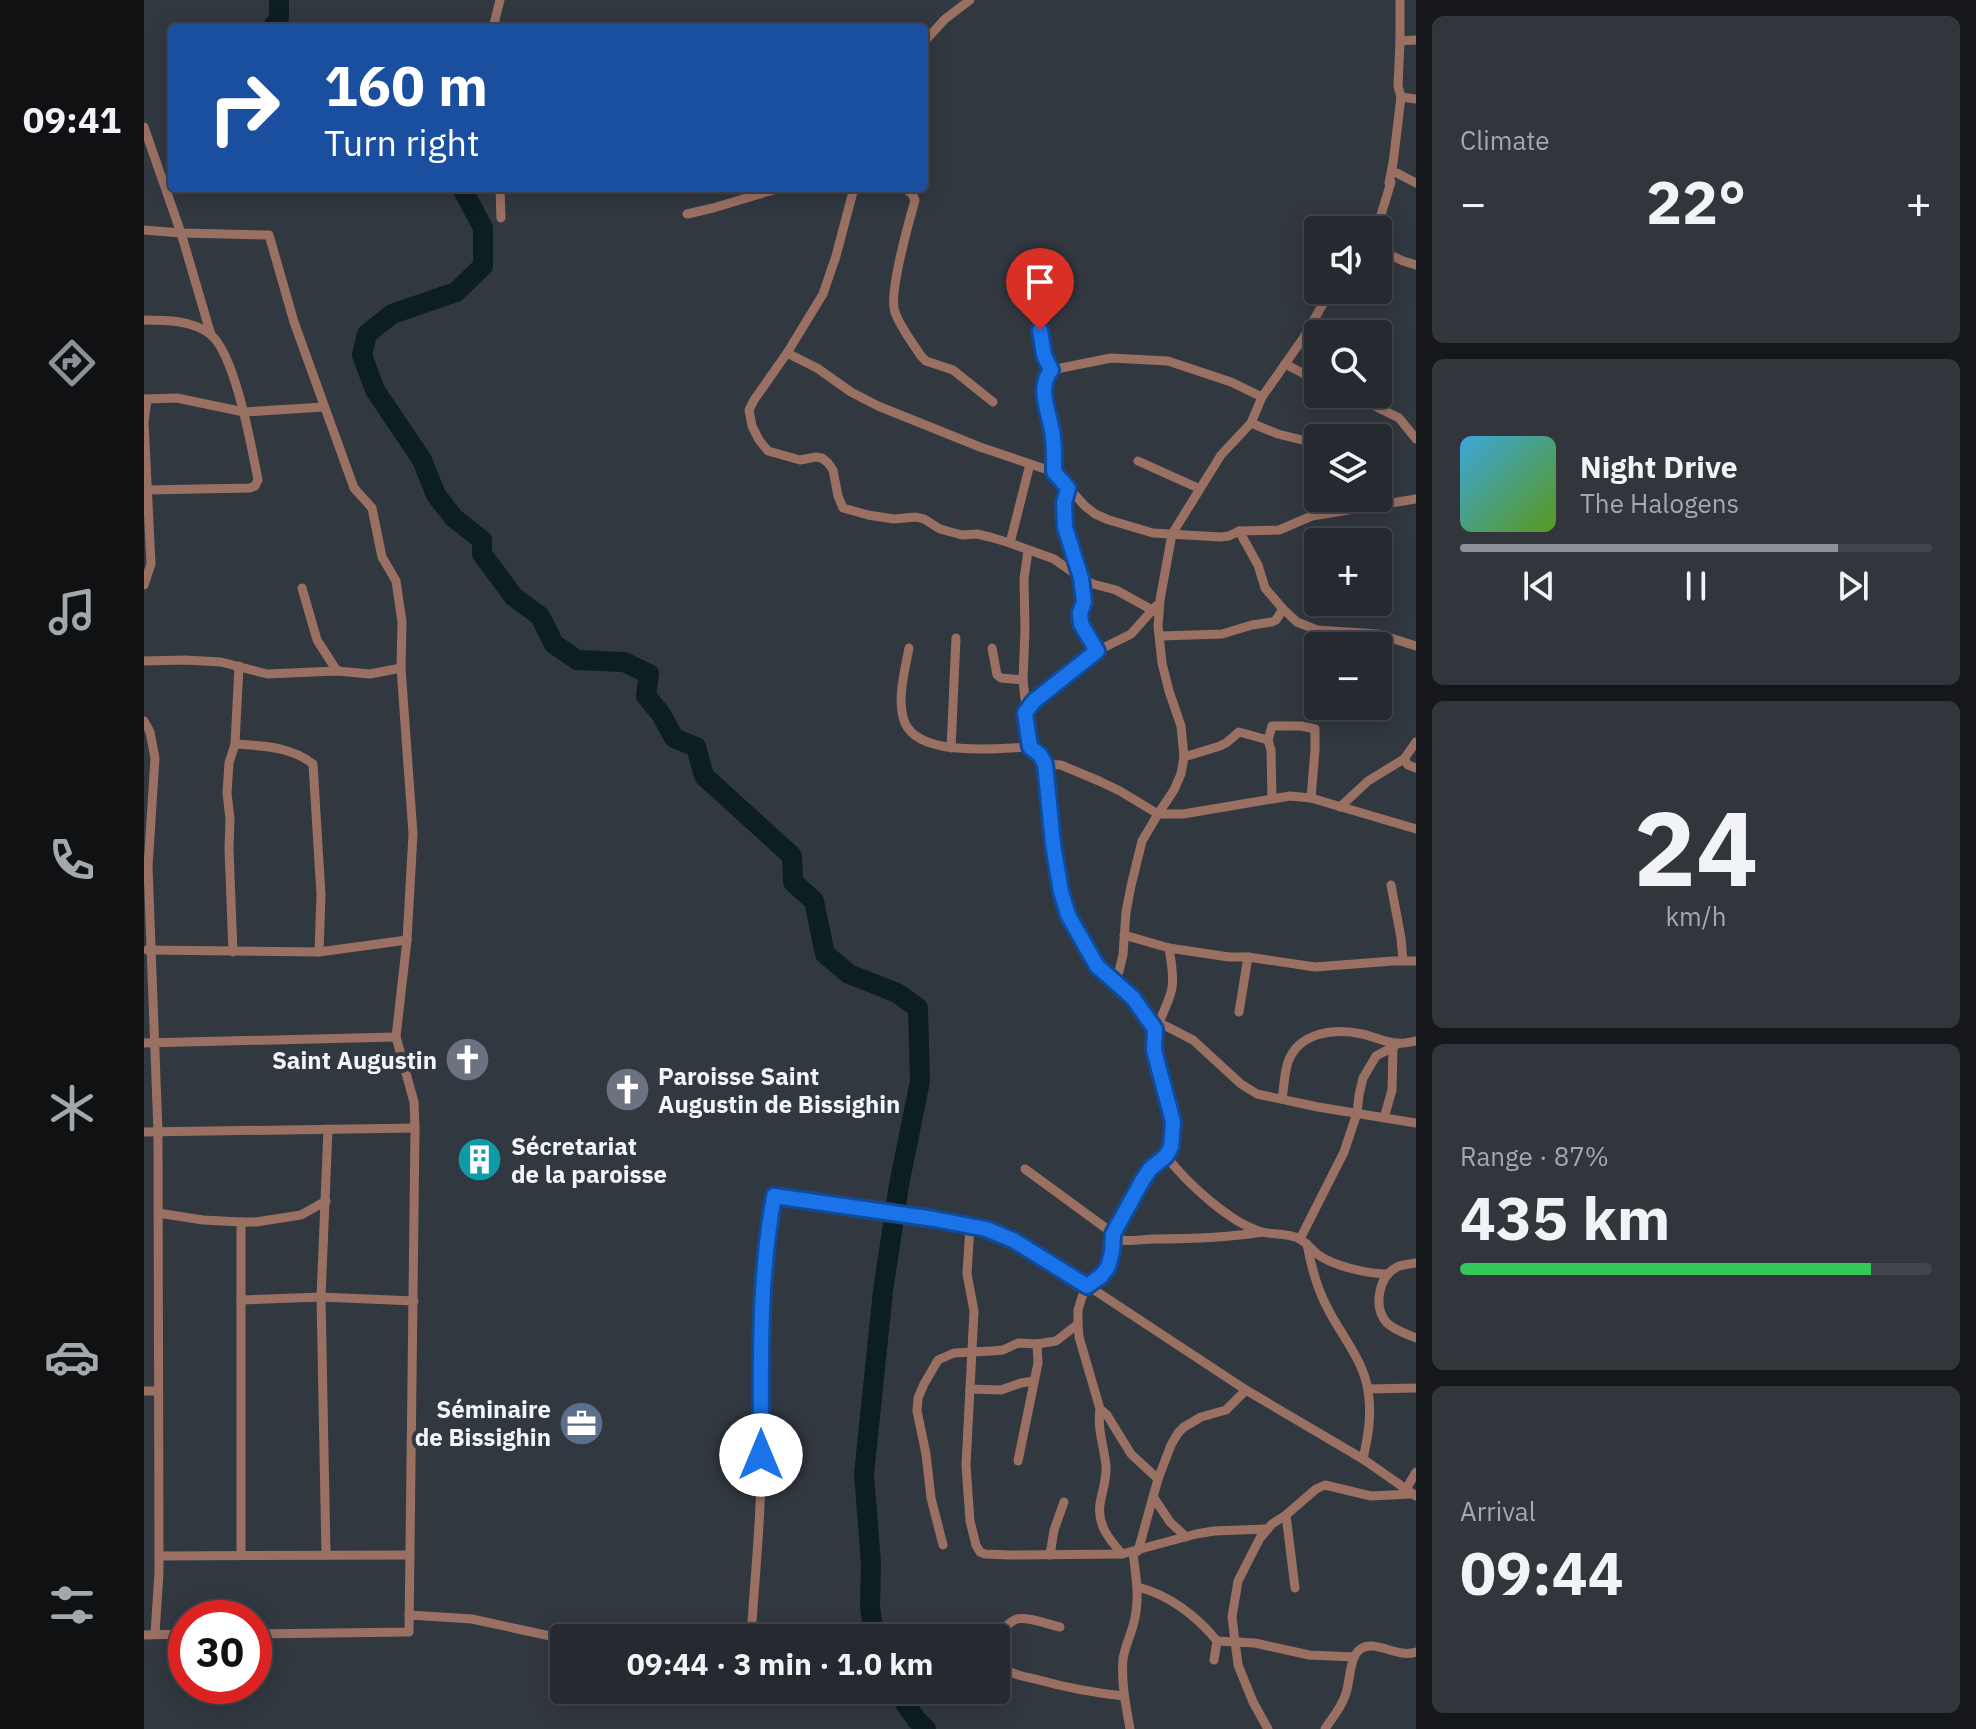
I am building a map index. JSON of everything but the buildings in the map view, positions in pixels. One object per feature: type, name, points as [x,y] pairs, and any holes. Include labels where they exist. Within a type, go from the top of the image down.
[{"type":"street","points":[[493,24],[500,0]]},
{"type":"street","points":[[928,38],[945,19],[970,0]]},
{"type":"street","points":[[1379,216],[1394,178],[1401,97],[1398,86],[1400,0]]},
{"type":"street","points":[[1400,41],[1416,40]]},
{"type":"street","points":[[1401,97],[1416,99]]},
{"type":"street","points":[[144,127],[181,233],[211,335],[222,351],[244,412],[258,480],[250,488],[148,490]]},
{"type":"street","points":[[1394,178],[1416,183]]},
{"type":"street","points":[[500,192],[501,218]]},
{"type":"street","points":[[687,214],[767,192]]},
{"type":"street","points":[[853,192],[823,294],[749,410],[759,440],[768,451],[800,460],[822,458],[833,470],[843,508],[894,519],[916,517],[940,529],[1010,543],[1054,559],[1081,578],[1116,590],[1154,611]]},
{"type":"street","points":[[909,192],[915,200],[896,276],[894,311],[926,361],[953,370],[993,402]]},
{"type":"street","points":[[144,230],[269,235],[294,322],[354,488],[372,508],[382,557],[396,581],[402,622],[401,668],[413,821],[407,940],[396,1037],[414,1102],[415,1128],[409,1632],[272,1634]]},
{"type":"street","points":[[1392,256],[1416,265]]},
{"type":"street","points":[[1043,299],[1041,341],[1051,370]]},
{"type":"street","points":[[1116,983],[1131,886],[1142,841],[1174,790],[1184,757],[1181,726],[1162,663],[1158,626],[1172,534],[1221,455],[1251,423],[1262,397],[1323,304]]},
{"type":"street","points":[[144,320],[177,321],[211,335]]},
{"type":"street","points":[[787,353],[878,406],[980,447],[1054,472],[1095,514],[1153,533],[1220,537],[1239,531],[1279,530],[1312,516],[1416,499]]},
{"type":"street","points":[[1054,472],[1054,447],[1045,401],[1047,375],[1051,370],[1111,358],[1168,361],[1231,382],[1262,397]]},
{"type":"street","points":[[1285,364],[1304,374]]},
{"type":"street","points":[[144,585],[148,490],[145,399],[177,398],[244,412],[324,407]]},
{"type":"street","points":[[1379,408],[1416,423]]},
{"type":"street","points":[[1399,418],[1416,439]]},
{"type":"street","points":[[1251,423],[1304,440]]},
{"type":"street","points":[[1138,461],[1198,488]]},
{"type":"street","points":[[1010,543],[1030,464]]},
{"type":"street","points":[[1068,488],[1064,503],[1065,527],[1081,578],[1084,602],[1080,613],[1081,624],[1097,651]]},
{"type":"street","points":[[1239,531],[1258,565],[1265,588],[1297,622],[1310,628],[1378,634],[1416,646]]},
{"type":"street","points":[[1028,551],[1024,579],[1023,680],[1030,747]]},
{"type":"street","points":[[302,588],[317,640],[337,671]]},
{"type":"street","points":[[1025,713],[1034,701],[1097,651],[1131,634],[1154,611],[1160,600]]},
{"type":"street","points":[[1160,636],[1222,634],[1272,622],[1283,609]]},
{"type":"street","points":[[951,748],[956,638]]},
{"type":"street","points":[[909,648],[902,703],[904,722],[916,736],[951,748],[1030,747],[1040,755],[1045,764],[1061,892],[1068,915],[1097,966],[1133,998],[1157,1026],[1193,1040],[1257,1094],[1416,1123]]},
{"type":"street","points":[[992,648],[997,675],[1023,680]]},
{"type":"street","points":[[144,661],[221,662],[267,674],[337,671],[370,674],[401,668]]},
{"type":"street","points":[[233,952],[227,793],[229,763],[235,744],[239,666]]},
{"type":"street","points":[[144,721],[150,732],[155,758],[148,789],[146,867],[149,1043],[158,1132],[159,1556],[150,1635]]},
{"type":"street","points":[[1272,798],[1268,740],[1271,726],[1315,729],[1311,798]]},
{"type":"street","points":[[1184,757],[1226,743],[1239,732],[1268,740]]},
{"type":"street","points":[[1340,807],[1368,781],[1404,759],[1416,742]]},
{"type":"street","points":[[235,744],[280,748],[313,764],[321,895],[319,952]]},
{"type":"street","points":[[1404,759],[1416,768]]},
{"type":"street","points":[[1045,764],[1061,765],[1099,781],[1158,814],[1183,814],[1290,796],[1311,798],[1416,829]]},
{"type":"street","points":[[1391,885],[1403,961]]},
{"type":"street","points":[[1124,935],[1169,948],[1326,967],[1416,961]]},
{"type":"street","points":[[147,950],[319,952],[407,940]]},
{"type":"street","points":[[1131,1553],[1106,1536],[1102,1527],[1100,1504],[1106,1465],[1098,1423],[1100,1409],[1079,1337],[1078,1310],[1087,1286],[1108,1267],[1113,1234],[1142,1181],[1171,1147],[1173,1122],[1154,1050],[1157,1026],[1172,987],[1169,948]]},
{"type":"street","points":[[1239,1012],[1248,957]]},
{"type":"street","points":[[1282,1099],[1288,1062],[1297,1049],[1318,1033],[1360,1033],[1395,1045]]},
{"type":"street","points":[[149,1043],[396,1037]]},
{"type":"street","points":[[1363,1459],[1368,1428],[1368,1389],[1345,1336],[1324,1302],[1303,1241],[1335,1172],[1357,1113],[1363,1078],[1369,1066],[1376,1056],[1395,1045],[1416,1041]]},
{"type":"street","points":[[1384,1118],[1392,1090],[1395,1045]]},
{"type":"street","points":[[144,1132],[415,1128]]},
{"type":"street","points":[[326,1555],[321,1297],[328,1129]]},
{"type":"street","points":[[1166,1156],[1191,1185],[1234,1218],[1262,1232],[1303,1241],[1327,1260],[1388,1274]]},
{"type":"street","points":[[1025,1169],[1122,1240],[1213,1239],[1262,1232]]},
{"type":"street","points":[[752,1624],[761,1484],[762,1315],[768,1231],[774,1196],[970,1226],[1013,1240],[1246,1390],[1363,1459],[1411,1493]]},
{"type":"street","points":[[158,1213],[203,1220],[256,1222],[301,1215],[326,1201]]},
{"type":"street","points":[[241,1222],[241,1555]]},
{"type":"street","points":[[970,1226],[967,1274],[974,1311],[966,1445],[971,1529],[977,1549],[985,1554],[1131,1553],[1214,1531],[1266,1529]]},
{"type":"street","points":[[1416,1263],[1397,1267],[1388,1274],[1379,1295],[1384,1319],[1390,1326],[1416,1338]]},
{"type":"street","points":[[241,1300],[321,1297],[414,1301]]},
{"type":"street","points":[[943,1545],[931,1498],[917,1411],[918,1398],[938,1360],[954,1353],[1003,1350],[1018,1343],[1056,1341],[1078,1324]]},
{"type":"street","points":[[1018,1461],[1038,1363],[1037,1344]]},
{"type":"street","points":[[970,1389],[1001,1390],[1034,1381]]},
{"type":"street","points":[[1368,1389],[1416,1388]]},
{"type":"street","points":[[1130,1729],[1123,1687],[1124,1656],[1134,1621],[1138,1587],[1131,1553],[1178,1433],[1201,1417],[1226,1410],[1246,1390]]},
{"type":"street","points":[[144,1391],[158,1391]]},
{"type":"street","points":[[1100,1409],[1131,1454],[1158,1479]]},
{"type":"street","points":[[1411,1493],[1416,1472]]},
{"type":"street","points":[[1268,1729],[1238,1665],[1232,1617],[1238,1581],[1266,1529],[1325,1485],[1371,1496],[1411,1493]]},
{"type":"street","points":[[1154,1498],[1170,1522],[1186,1537]]},
{"type":"street","points":[[1050,1555],[1054,1530],[1064,1502]]},
{"type":"street","points":[[1286,1515],[1295,1588]]},
{"type":"street","points":[[159,1556],[410,1555]]},
{"type":"street","points":[[1138,1587],[1168,1598],[1203,1625],[1217,1641],[1272,1646],[1309,1655],[1354,1657]]},
{"type":"street","points":[[409,1615],[472,1619],[550,1636]]},
{"type":"street","points":[[1060,1627],[1026,1619],[1016,1620],[1000,1638],[1002,1663],[1012,1672],[1057,1686],[1124,1696]]},
{"type":"street","points":[[1214,1660],[1217,1641]]},
{"type":"street","points":[[1325,1729],[1341,1706],[1358,1650],[1364,1646],[1410,1655],[1416,1652]]},
{"type":"waterway","points":[[275,24],[279,19],[279,0]]},
{"type":"waterway","points":[[464,192],[483,228],[483,266],[456,292],[392,314],[367,334],[362,355],[375,390],[422,460],[436,495],[454,518],[482,540],[482,554],[514,597],[540,616],[554,644],[577,660],[624,662],[649,674],[646,696],[661,714],[674,738],[696,747],[704,776],[792,856],[793,882],[814,901],[825,954],[849,974],[897,993],[918,1008],[920,1081],[899,1185],[883,1291],[864,1474],[872,1624]]},
{"type":"waterway","points":[[906,1704],[926,1729]]},
{"type":"place","name":"Saint Augustin","points":[[468,1060]]},
{"type":"place","name":"Paroisse Saint Augustin de Bissighin","points":[[627,1090]]},
{"type":"place","name":"Sécretariat de la paroisse","points":[[480,1160]]},
{"type":"place","name":"Séminaire de Bissighin","points":[[582,1423]]},
{"type":"route","points":[[761,1455],[762,1315],[768,1231],[774,1196],[986,1229],[1013,1240],[1087,1286],[1108,1267],[1113,1234],[1142,1181],[1171,1147],[1173,1122],[1154,1050],[1155,1029],[1133,998],[1097,966],[1068,915],[1053,844],[1045,764],[1030,747],[1025,713],[1034,701],[1097,651],[1081,624],[1080,613],[1084,602],[1081,578],[1065,527],[1064,503],[1068,488],[1054,472],[1054,447],[1045,401],[1047,375],[1051,370],[1044,355],[1040,330]]}]
